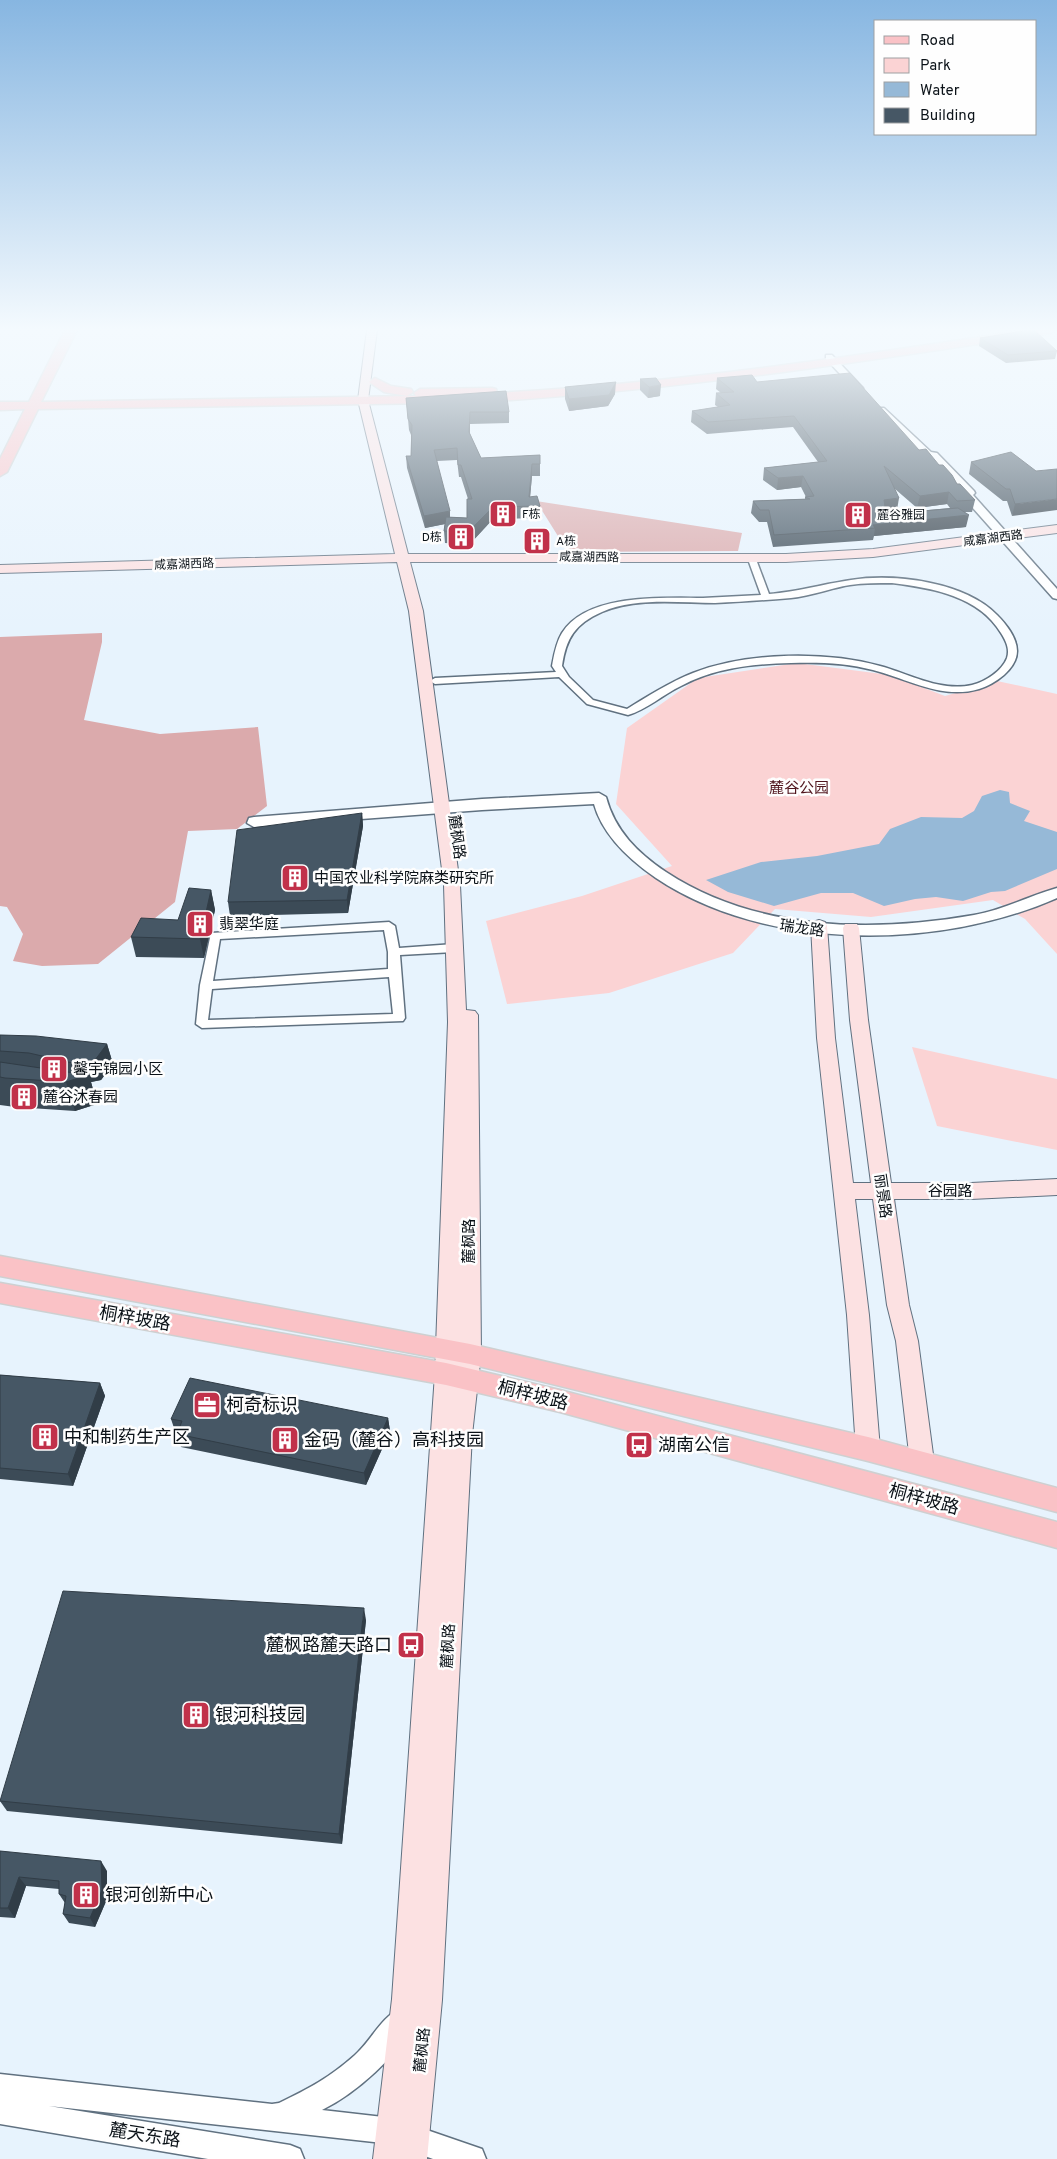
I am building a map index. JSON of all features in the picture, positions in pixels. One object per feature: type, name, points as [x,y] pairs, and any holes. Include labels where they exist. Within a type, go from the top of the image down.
[{"type":"main road","points":[[0,444],[6,431]]},
{"type":"main road","points":[[1,469],[21,431]]},
{"type":"main road","points":[[379,431],[410,560],[416,611],[447,808],[457,1022],[457,1364],[405,2016],[401,2146]]},
{"type":"main road","name":"咸嘉湖西路","points":[[0,573],[410,560],[753,562],[876,557],[1010,538],[1057,529]]},
{"type":"main road","name":"咸嘉湖西路","points":[[0,569],[410,560],[786,558],[873,553],[1057,533]]},
{"type":"main road","name":"麓枫路","points":[[401,2146],[427,2000],[457,1364],[469,1021],[463,884],[447,808],[435,681],[425,611],[410,560]]},
{"type":"main road","points":[[820,929],[826,1038],[858,1315],[868,1449]]},
{"type":"main road","name":"丽景路","points":[[852,931],[859,1020],[898,1305],[907,1341],[922,1462]]},
{"type":"main road","name":"谷园路","points":[[883,1197],[1057,1187]]},
{"type":"main road","name":"谷园路","points":[[844,1197],[1057,1199]]},
{"type":"main road","name":"桐梓坡路","points":[[0,1266],[457,1364],[868,1449],[922,1462],[1057,1500]]},
{"type":"main road","name":"桐梓坡路","points":[[0,1294],[457,1364],[569,1404],[1057,1535]]},
{"type":"street","points":[[903,431],[1010,538],[1057,589]]},
{"type":"street","points":[[1010,538],[1057,596]]},
{"type":"street","points":[[753,562],[766,597]]},
{"type":"street","points":[[892,580],[925,585],[966,598],[986,610],[1006,632],[1012,646],[1012,654],[1006,667],[988,683],[972,688],[952,689],[930,686],[875,668],[857,665],[790,661],[746,663],[709,670],[692,677],[628,712],[590,702],[562,674],[558,666],[560,649],[567,633],[581,620],[599,610],[617,604],[646,601],[729,600],[794,595],[866,581],[892,580]]},
{"type":"street","points":[[435,681],[562,674]]},
{"type":"street","name":"瑞龙路","points":[[447,808],[596,798],[607,831],[622,850],[645,870],[677,891],[706,905],[748,919],[820,929],[904,933],[952,928],[1006,918],[1057,898]]},
{"type":"street","points":[[447,808],[254,823],[254,820],[447,808]]},
{"type":"street","name":"瑞龙路","points":[[852,931],[903,928],[975,920],[1031,904],[1057,893]]},
{"type":"street","points":[[389,926],[394,952],[394,973],[400,1018],[202,1024],[214,936],[389,926]]},
{"type":"street","points":[[394,952],[454,948]]},
{"type":"street","points":[[206,985],[394,973]]},
{"type":"street","points":[[266,2118],[281,2116],[334,2090],[366,2063],[405,2016]]},
{"type":"street","points":[[0,2086],[266,2118],[472,2159]]},
{"type":"street","name":"麓天东路","points":[[0,2112],[290,2159]]},
{"type":"green space","name":"麓谷公园","points":[[797,663],[890,675],[945,696],[997,681],[1057,694],[1057,954],[1025,919],[993,900],[871,917],[775,909],[733,953],[609,993],[507,1004],[486,921],[582,896],[672,866],[616,804],[627,728],[698,678]]},
{"type":"green space","points":[[912,1047],[1057,1079],[1057,1150],[937,1126]]},
{"type":"shaded area","points":[[536,501],[742,533],[738,551],[568,552]]},
{"type":"shaded area","points":[[102,633],[102,642],[84,720],[160,734],[258,727],[267,806],[237,829],[188,831],[175,902],[98,964],[42,966],[13,961],[23,934],[7,907],[0,906],[0,637]]},
{"type":"water","points":[[1000,790],[1009,792],[1010,803],[1030,811],[1024,821],[1057,832],[1057,869],[1005,891],[991,892],[963,901],[936,897],[915,899],[884,906],[853,893],[821,893],[774,906],[728,892],[706,880],[761,862],[817,856],[879,844],[890,829],[921,817],[962,818],[974,811],[982,796]]},
{"type":"building","points":[[412,431],[469,431],[481,458],[540,455],[540,464],[532,464],[529,497],[537,496],[540,506],[493,507],[468,532],[444,531],[446,517],[467,518],[467,499],[472,499],[461,465],[458,465],[457,448],[434,450],[450,511],[424,516],[406,456],[411,456]]},
{"type":"building","points":[[805,431],[902,431],[919,450],[926,449],[939,465],[943,465],[957,484],[960,484],[975,500],[957,501],[949,492],[920,496],[884,466],[899,498],[884,500],[886,514],[958,508],[969,515],[873,525],[875,528],[774,535],[769,510],[760,510],[753,501],[810,499],[805,497],[814,496],[803,476],[778,478],[764,468],[827,461]]},
{"type":"building","points":[[1011,452],[1036,471],[1057,469],[1057,499],[1015,504],[1010,489],[1006,489],[971,462]]},
{"type":"building","name":"中国农业科学院麻类研究所","points":[[362,813],[347,900],[228,902],[237,830]]},
{"type":"building","points":[[189,888],[211,890],[200,939],[131,937],[141,918],[178,920]]},
{"type":"building","points":[[0,1035],[36,1036],[107,1044],[95,1060],[77,1064],[29,1053],[0,1051]]},
{"type":"building","points":[[0,1062],[88,1075],[66,1082],[5,1078],[0,1077]]},
{"type":"building","name":"中和制药生产区","points":[[0,1375],[100,1383],[68,1474],[0,1468]]},
{"type":"building","name":"金码（麓谷）高科技园","points":[[190,1378],[388,1418],[364,1473],[177,1434],[182,1421],[171,1419]]},
{"type":"building","name":"银河科技园","points":[[63,1591],[364,1608],[339,1834],[0,1801]]},
{"type":"building","name":"银河创新中心","points":[[0,1851],[101,1861],[102,1890],[90,1918],[63,1914],[66,1896],[59,1894],[59,1881],[19,1877],[8,1908],[0,1908]]},
{"type":"place","name":"F栋","points":[[503,514]]},
{"type":"place","name":"麓谷雅园","points":[[858,515]]},
{"type":"place","name":"D栋","points":[[461,537]]},
{"type":"place","name":"A栋","points":[[537,541]]},
{"type":"place","name":"中国农业科学院麻类研究所","points":[[295,878]]},
{"type":"place","name":"翡翠华庭","points":[[200,924]]},
{"type":"place","name":"馨宇锦园小区","points":[[54,1069]]},
{"type":"place","name":"麓谷沐春园","points":[[24,1097]]},
{"type":"place","name":"柯奇标识","points":[[207,1405]]},
{"type":"place","name":"中和制药生产区","points":[[45,1437]]},
{"type":"place","name":"金码（麓谷）高科技园","points":[[285,1440]]},
{"type":"place","name":"湖南公信","points":[[639,1445]]},
{"type":"place","name":"麓枫路麓天路口","points":[[411,1645]]},
{"type":"place","name":"银河科技园","points":[[196,1715]]},
{"type":"place","name":"银河创新中心","points":[[86,1895]]}]
